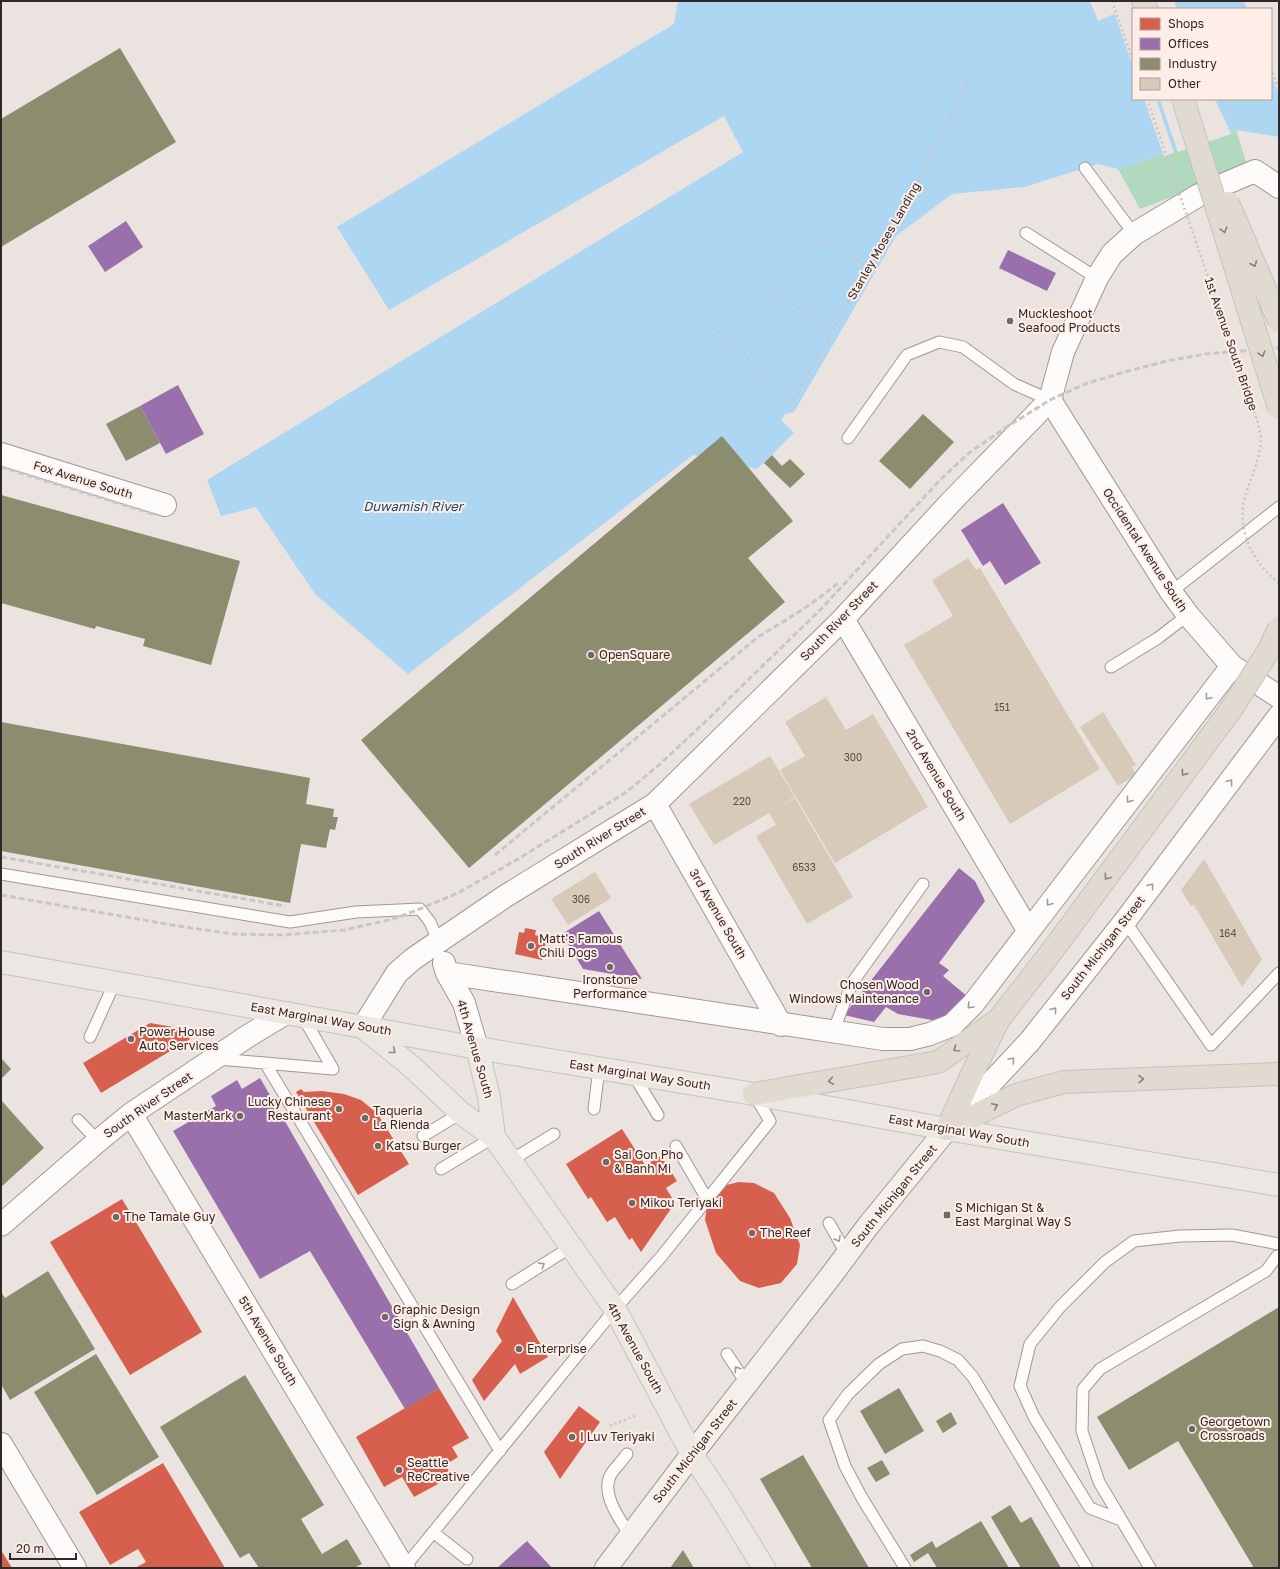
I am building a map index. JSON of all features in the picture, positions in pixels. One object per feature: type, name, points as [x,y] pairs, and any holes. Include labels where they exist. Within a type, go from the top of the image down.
[{"type":"highway","points":[[1184,100],[1279,320]]},
{"type":"highway","points":[[1184,100],[1279,408]]},
{"type":"highway","points":[[947,1129],[999,1019],[1232,708],[1269,650],[1279,628]]},
{"type":"highway","points":[[754,1094],[938,1062],[999,1019]]},
{"type":"highway","points":[[947,1129],[1016,1095],[1064,1082],[1279,1074]]},
{"type":"main road","name":"East Marginal Way South","points":[[1,962],[477,1048],[754,1094],[947,1129],[1279,1185]]},
{"type":"main road","name":"4th Avenue South","points":[[363,1027],[411,1066],[461,1113],[494,1137],[615,1309],[692,1454],[764,1568]]},
{"type":"main road","name":"4th Avenue South","points":[[477,1048],[490,1097],[494,1137]]},
{"type":"main road","name":"South Michigan Street","points":[[606,1568],[868,1226],[947,1129]]},
{"type":"street","name":"South River Street","points":[[363,1027],[397,973],[413,958],[504,897],[655,804],[843,619],[950,503],[1050,400],[1063,352],[1097,278],[1112,254],[1134,234],[1199,195],[1255,171],[1279,187]]},
{"type":"street","name":"Occidental Avenue South","points":[[1050,400],[1171,592],[1188,615],[1232,666],[1279,697]]},
{"type":"street","name":"Fox Avenue South","points":[[1,454],[165,505]]},
{"type":"street","name":"2nd Avenue South","points":[[843,619],[1028,930]]},
{"type":"street","points":[[447,972],[883,1039],[910,1039],[930,1034],[952,1024],[973,1004],[1028,930],[1232,666]]},
{"type":"street","name":"South Michigan Street","points":[[947,1129],[1030,1041],[1125,920],[1279,716]]},
{"type":"street","name":"3rd Avenue South","points":[[655,804],[781,1024]]},
{"type":"street","name":"4th Avenue South","points":[[438,941],[447,972],[464,1003],[477,1048]]},
{"type":"street","name":"South River Street","points":[[1,1225],[131,1114],[248,1036],[294,1014]]},
{"type":"street","name":"5th Avenue South","points":[[131,1114],[404,1568]]},
{"type":"street","points":[[1,1444],[75,1568]]},
{"type":"lane","points":[[1085,168],[1134,234]]},
{"type":"lane","points":[[1026,233],[1097,278]]},
{"type":"lane","points":[[848,438],[907,355],[939,342],[963,347],[1014,384],[1050,400]]},
{"type":"lane","points":[[1171,592],[1279,507]]},
{"type":"lane","points":[[1111,667],[1158,638],[1188,615]]},
{"type":"lane","points":[[1,874],[290,922],[356,912],[420,909],[430,922],[438,941]]},
{"type":"lane","points":[[833,1032],[852,983],[923,884]]},
{"type":"lane","points":[[1125,920],[1211,1045],[1279,973]]},
{"type":"lane","points":[[90,1037],[115,982]]},
{"type":"lane","points":[[215,1058],[333,1069],[294,1014]]},
{"type":"lane","points":[[265,1063],[500,1451]]},
{"type":"lane","points":[[594,1109],[599,1068]]},
{"type":"lane","points":[[633,1074],[658,1115]]},
{"type":"lane","points":[[404,1568],[615,1309],[661,1257],[770,1121],[754,1094]]},
{"type":"lane","points":[[423,1136],[461,1113]]},
{"type":"lane","points":[[78,1120],[98,1141]]},
{"type":"lane","points":[[510,1161],[554,1134]]},
{"type":"lane","points":[[441,1169],[494,1137]]},
{"type":"lane","points":[[676,1146],[707,1199]]},
{"type":"lane","points":[[829,1223],[847,1255]]},
{"type":"lane","points":[[1121,1520],[1090,1508],[1034,1417],[1020,1386],[1030,1344],[1060,1307],[1105,1262],[1134,1241],[1180,1236],[1232,1235],[1279,1250],[1266,1271],[1100,1369],[1083,1389],[1082,1431],[1098,1482],[1121,1520],[1150,1568]]},
{"type":"lane","points":[[512,1284],[572,1247]]},
{"type":"lane","points":[[905,1568],[862,1498],[845,1466],[829,1420],[848,1394],[880,1364],[902,1349],[923,1346],[940,1351],[958,1360],[973,1377],[1087,1568]]},
{"type":"lane","points":[[727,1354],[746,1384]]},
{"type":"lane","points":[[627,1454],[611,1474],[607,1483],[613,1509],[630,1535]]},
{"type":"lane","points":[[433,1532],[467,1559]]},
{"type":"path","points":[[1112,1],[1132,57]]},
{"type":"path","points":[[1272,71],[1279,90]]},
{"type":"path","name":"Stanley Moses Landing","points":[[791,403],[920,178],[970,76]]},
{"type":"path","name":"1st Avenue South Bridge","points":[[1147,100],[1258,423],[1261,440],[1259,455],[1244,498],[1242,514],[1244,531],[1248,545],[1258,561],[1270,576],[1279,583]]},
{"type":"path","points":[[804,231],[868,267]]},
{"type":"path","points":[[745,278],[833,328]]},
{"type":"path","points":[[710,325],[793,399]]},
{"type":"path","points":[[610,1426],[637,1415]]},
{"type":"green space","points":[[1236,130],[1248,168],[1140,209],[1118,169]]},
{"type":"water","name":"Duwamish River","points":[[678,1],[1279,1],[1279,137],[1236,130],[1118,169],[1098,164],[1024,187],[952,194],[896,236],[794,412],[785,414],[781,420],[794,433],[757,469],[693,455],[408,674],[315,594],[256,507],[221,516],[207,480],[743,152],[724,116],[389,310],[337,227],[674,24]]},
{"type":"pier","points":[[1090,1],[1174,1],[1177,8],[1132,8],[1132,63],[1114,12],[1114,14],[1098,21]]},
{"type":"pier","points":[[1244,1],[1279,1],[1279,95],[1272,77],[1272,8],[1247,8]]},
{"type":"pier","points":[[1144,100],[1160,100],[1157,102],[1174,153],[1164,156]]},
{"type":"pier","points":[[1160,100],[1215,100],[1231,134],[1178,152]]},
{"type":"building: Shops","name":"Matt's Famous Chili Dogs","points":[[525,928],[536,930],[535,935],[547,938],[542,960],[515,954],[519,932],[524,933]]},
{"type":"building: Shops","points":[[150,1023],[185,1029],[190,1039],[101,1093],[83,1063]]},
{"type":"building: Shops","points":[[301,1089],[304,1092],[322,1091],[344,1094],[361,1100],[377,1113],[409,1164],[358,1195],[296,1092]]},
{"type":"building: Shops","points":[[622,1129],[645,1165],[661,1156],[677,1181],[666,1188],[675,1203],[641,1252],[632,1238],[629,1240],[615,1217],[607,1222],[591,1197],[588,1199],[566,1164]]},
{"type":"building: Shops","name":"The Reef","points":[[739,1182],[754,1183],[774,1193],[790,1218],[800,1245],[797,1264],[781,1283],[759,1288],[740,1281],[716,1253],[705,1220],[707,1206],[715,1194],[726,1185]]},
{"type":"building: Shops","points":[[122,1199],[202,1332],[130,1375],[50,1242]]},
{"type":"building: Shops","name":"Enterprise","points":[[513,1297],[548,1357],[520,1374],[515,1364],[484,1401],[472,1380],[502,1341],[496,1331]]},
{"type":"building: Shops","points":[[439,1388],[469,1438],[452,1447],[458,1457],[445,1465],[449,1471],[435,1480],[438,1484],[414,1497],[402,1477],[384,1487],[356,1437]]},
{"type":"building: Shops","name":"I Luv Teriyaki","points":[[579,1406],[600,1422],[560,1479],[544,1452]]},
{"type":"building: Shops","points":[[163,1463],[225,1568],[135,1568],[146,1562],[138,1549],[110,1565],[79,1512]]},
{"type":"building: Shops","points":[[1,1550],[12,1568],[1,1568]]},
{"type":"building: Offices","points":[[126,221],[143,247],[105,272],[88,246]]},
{"type":"building: Offices","points":[[1008,250],[1056,273],[1047,291],[999,268]]},
{"type":"building: Offices","points":[[178,385],[204,434],[166,454],[140,406]]},
{"type":"building: Offices","points":[[1003,503],[1041,563],[1005,585],[990,561],[983,566],[961,530]]},
{"type":"building: Offices","points":[[959,868],[975,881],[985,901],[939,963],[949,970],[943,976],[968,997],[943,1022],[898,1014],[886,1007],[874,1022],[844,1015]]},
{"type":"building: Offices","points":[[599,911],[642,979],[583,969],[562,934]]},
{"type":"building: Offices","points":[[260,1078],[439,1388],[405,1409],[310,1251],[260,1279],[173,1131],[216,1106],[211,1096],[237,1080],[242,1089]]},
{"type":"building: Offices","points":[[527,1541],[552,1568],[497,1568]]},
{"type":"building: Industry","points":[[120,48],[176,142],[1,247],[1,119]]},
{"type":"building: Industry","points":[[140,406],[160,443],[126,461],[106,424]]},
{"type":"building: Industry","points":[[923,414],[954,442],[910,489],[879,461]]},
{"type":"building: Industry","points":[[722,436],[793,521],[748,558],[785,602],[469,868],[361,740]]},
{"type":"building: Industry","points":[[772,455],[782,466],[790,459],[805,474],[790,488],[764,463]]},
{"type":"building: Industry","points":[[1,495],[240,561],[211,665],[143,646],[145,639],[96,626],[95,629],[1,603]]},
{"type":"building: Industry","points":[[1,722],[310,778],[306,804],[334,809],[333,817],[338,817],[335,830],[330,829],[326,848],[301,844],[290,903],[1,851]]},
{"type":"building: Industry","points":[[1,1058],[11,1069],[1,1079]]},
{"type":"building: Industry","points":[[1,1100],[44,1148],[1,1187]]},
{"type":"building: Industry","points":[[48,1271],[95,1349],[10,1400],[1,1384],[1,1292],[5,1298]]},
{"type":"building: Industry","name":"Georgetown Crossroads","points":[[1279,1307],[1279,1568],[1254,1568],[1178,1441],[1129,1470],[1097,1417]]},
{"type":"building: Industry","points":[[96,1354],[159,1457],[97,1495],[34,1392]]},
{"type":"building: Industry","points":[[245,1375],[324,1505],[301,1519],[322,1554],[347,1539],[362,1564],[354,1568],[259,1568],[249,1553],[240,1558],[160,1427]]},
{"type":"building: Industry","points":[[899,1388],[924,1431],[885,1454],[860,1411]]},
{"type":"building: Industry","points":[[951,1412],[957,1424],[943,1433],[936,1421]]},
{"type":"building: Industry","points":[[803,1455],[869,1568],[812,1568],[760,1479]]},
{"type":"building: Industry","points":[[882,1460],[890,1474],[876,1482],[867,1468]]},
{"type":"building: Industry","points":[[1010,1505],[1021,1523],[1031,1517],[1061,1568],[1021,1568],[991,1517]]},
{"type":"building: Industry","points":[[981,1521],[1009,1568],[937,1568],[928,1553],[914,1562],[910,1555],[932,1541],[936,1548]]},
{"type":"building: Industry","points":[[683,1550],[694,1568],[670,1568]]},
{"type":"building: Other","points":[[968,558],[976,570],[980,568],[1100,769],[1010,824],[904,645],[953,616],[932,580]]},
{"type":"building: Other","points":[[826,697],[846,730],[873,714],[928,807],[835,863],[780,770],[805,756],[785,722]]},
{"type":"building: Other","points":[[1103,712],[1136,765],[1132,767],[1136,775],[1118,786],[1080,727]]},
{"type":"building: Other","points":[[770,756],[795,797],[776,808],[795,798],[853,897],[807,924],[756,836],[776,825],[769,813],[714,845],[689,804]]},
{"type":"building: Other","points":[[1204,859],[1262,959],[1242,987],[1194,905],[1191,906],[1181,890]]},
{"type":"building: Other","points":[[595,872],[611,898],[568,925],[551,899]]},
{"type":"railway","points":[[1,895],[232,934],[284,935],[344,930],[393,919],[458,893],[518,859],[625,793],[659,765],[822,608],[940,480],[969,453],[1005,428],[1050,400],[1085,384],[1128,371],[1167,361],[1205,354],[1279,348]]},
{"type":"railway","points":[[1,467],[153,514]]},
{"type":"railway","points":[[495,855],[758,637],[810,605],[839,582]]},
{"type":"railway","points":[[1,857],[285,906]]},
{"type":"place","name":"Muckleshoot Seafood Products","points":[[1010,321]]},
{"type":"place","name":"OpenSquare","points":[[591,655]]},
{"type":"place","name":"Matt's Famous Chili Dogs","points":[[531,946]]},
{"type":"place","name":"Ironstone Performance","points":[[610,967]]},
{"type":"place","name":"Chosen Wood Windows Maintenance","points":[[927,992]]},
{"type":"place","name":"Power House Auto Services","points":[[131,1039]]},
{"type":"place","name":"Lucky Chinese Restaurant","points":[[339,1109]]},
{"type":"place","name":"MasterMark","points":[[240,1116]]},
{"type":"place","name":"Taqueria La Rienda","points":[[365,1118]]},
{"type":"place","name":"Katsu Burger","points":[[378,1146]]},
{"type":"place","name":"Sai Gon Pho & Banh Mi","points":[[606,1162]]},
{"type":"place","name":"Mikou Teriyaki","points":[[632,1203]]},
{"type":"place","name":"S Michigan St & East Marginal Way S","points":[[947,1215]]},
{"type":"place","name":"The Tamale Guy","points":[[116,1217]]},
{"type":"place","name":"The Reef","points":[[752,1233]]},
{"type":"place","name":"Graphic Design Sign & Awning","points":[[385,1317]]},
{"type":"place","name":"Enterprise","points":[[519,1349]]},
{"type":"place","name":"Georgetown Crossroads","points":[[1192,1429]]},
{"type":"place","name":"I Luv Teriyaki","points":[[572,1437]]},
{"type":"place","name":"Seattle ReCreative","points":[[399,1470]]}]
